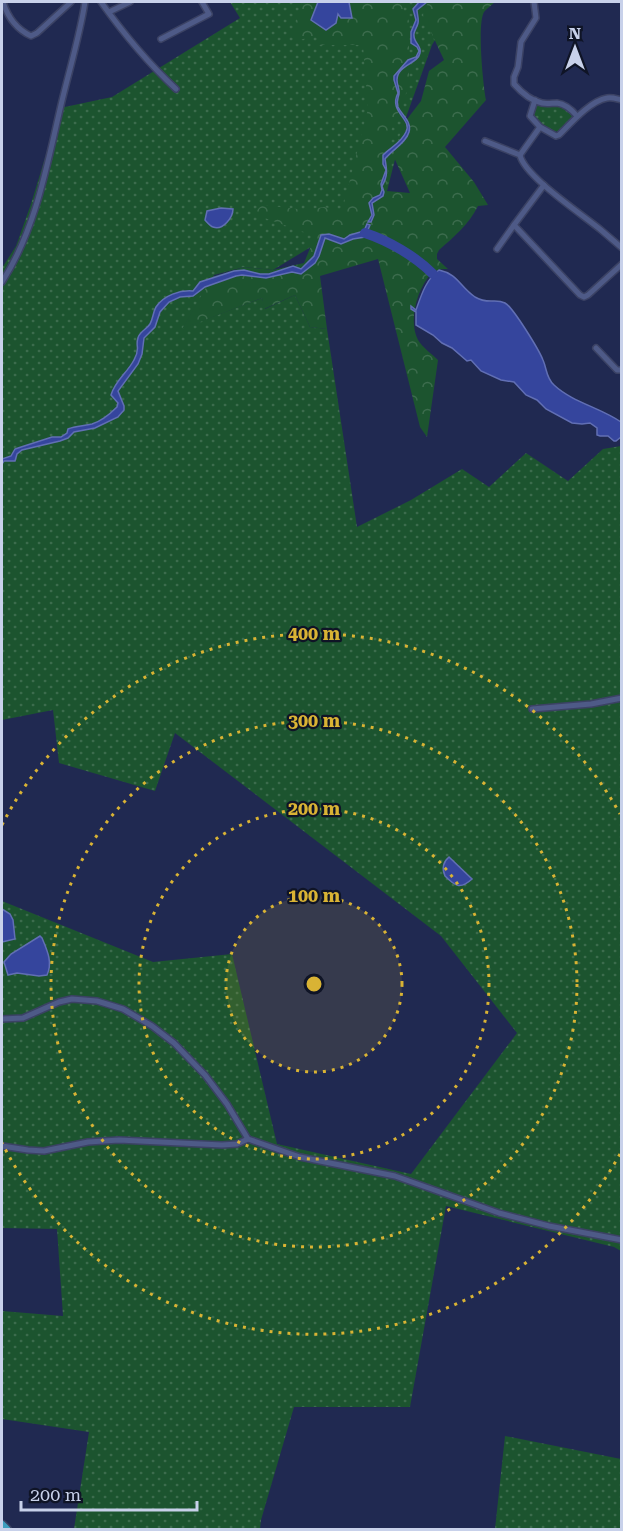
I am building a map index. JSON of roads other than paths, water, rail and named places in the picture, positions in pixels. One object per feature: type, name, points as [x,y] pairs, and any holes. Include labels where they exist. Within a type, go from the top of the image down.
[{"type":"main road","points":[[2,1526],[7,1530]]},
{"type":"street","points":[[3,5],[16,27],[31,36],[71,2]]},
{"type":"street","points":[[2,282],[24,240],[37,203],[85,2]]},
{"type":"street","points":[[101,2],[156,70],[176,89]]},
{"type":"street","points":[[109,12],[130,2]]},
{"type":"street","points":[[161,39],[209,14],[202,2]]},
{"type":"street","points":[[534,2],[536,18],[521,42],[514,81],[516,86],[535,100],[543,104],[565,105],[577,116]]},
{"type":"street","points":[[535,100],[530,116],[540,127],[553,135],[559,135],[577,116],[599,101],[609,97],[621,100]]},
{"type":"street","points":[[520,155],[540,127]]},
{"type":"street","points":[[485,141],[520,155]]},
{"type":"street","points":[[520,155],[523,163],[544,185],[621,248]]},
{"type":"street","points":[[497,249],[544,185]]},
{"type":"street","points":[[514,225],[582,296],[588,295],[621,264]]},
{"type":"street","points":[[596,348],[617,370],[621,370]]},
{"type":"street","points":[[532,709],[591,704],[621,698]]},
{"type":"street","points":[[2,1019],[23,1017],[72,999],[97,1001],[123,1009],[152,1026],[182,1051],[205,1075],[248,1139],[300,1157],[395,1176],[499,1213],[549,1226],[621,1240]]},
{"type":"street","points":[[2,1146],[44,1151],[100,1141],[237,1144],[248,1139]]},
{"type":"water","points":[[318,2],[349,2],[352,18],[341,18],[338,14],[336,23],[326,30],[311,20]]},
{"type":"water","points":[[419,2],[427,2],[417,10],[418,21],[414,34],[420,53],[416,60],[400,71],[397,80],[399,92],[397,105],[410,128],[405,140],[385,159],[386,170],[383,155],[406,132],[406,123],[396,105],[398,93],[394,76],[408,60],[416,57],[419,51],[411,43],[411,32],[416,20],[413,9]]},
{"type":"water","points":[[386,170],[382,186],[383,196],[372,203],[374,215],[371,222],[368,222],[372,215],[369,203],[380,195],[381,184]]},
{"type":"water","points":[[221,208],[233,209],[227,222],[217,228],[205,220],[207,211]]},
{"type":"water","points":[[367,224],[370,225],[365,237],[341,244],[325,238],[315,263],[301,274],[292,272],[266,278],[236,276],[205,287],[193,296],[180,297],[169,302],[160,312],[155,327],[144,338],[138,364],[118,391],[124,410],[118,417],[95,428],[74,432],[68,438],[60,441],[22,450],[17,454],[15,461],[4,461],[2,464],[2,459],[11,456],[15,449],[52,437],[61,437],[67,433],[68,429],[99,421],[117,407],[118,403],[111,395],[113,390],[134,360],[139,336],[150,324],[156,307],[163,299],[178,292],[193,291],[200,282],[234,271],[244,270],[269,274],[293,266],[301,269],[314,256],[321,235],[329,234],[344,239],[364,231]]},
{"type":"water","points":[[439,270],[451,274],[475,297],[484,301],[505,303],[509,306],[536,347],[551,382],[569,396],[621,422],[621,437],[614,441],[608,436],[597,435],[597,428],[590,423],[572,423],[546,409],[537,400],[526,395],[514,382],[501,380],[481,371],[471,360],[467,361],[452,348],[416,325],[416,312],[411,309],[411,306],[416,310],[427,283]]},
{"type":"water","points":[[449,857],[472,879],[461,886],[445,876],[443,868]]},
{"type":"water","points":[[2,909],[10,914],[13,920],[15,939],[2,942]]},
{"type":"water","points":[[40,936],[49,956],[47,975],[17,973],[8,975],[4,962],[11,954]]},
{"type":"waterway","points":[[365,233],[401,250],[433,274]]}]
